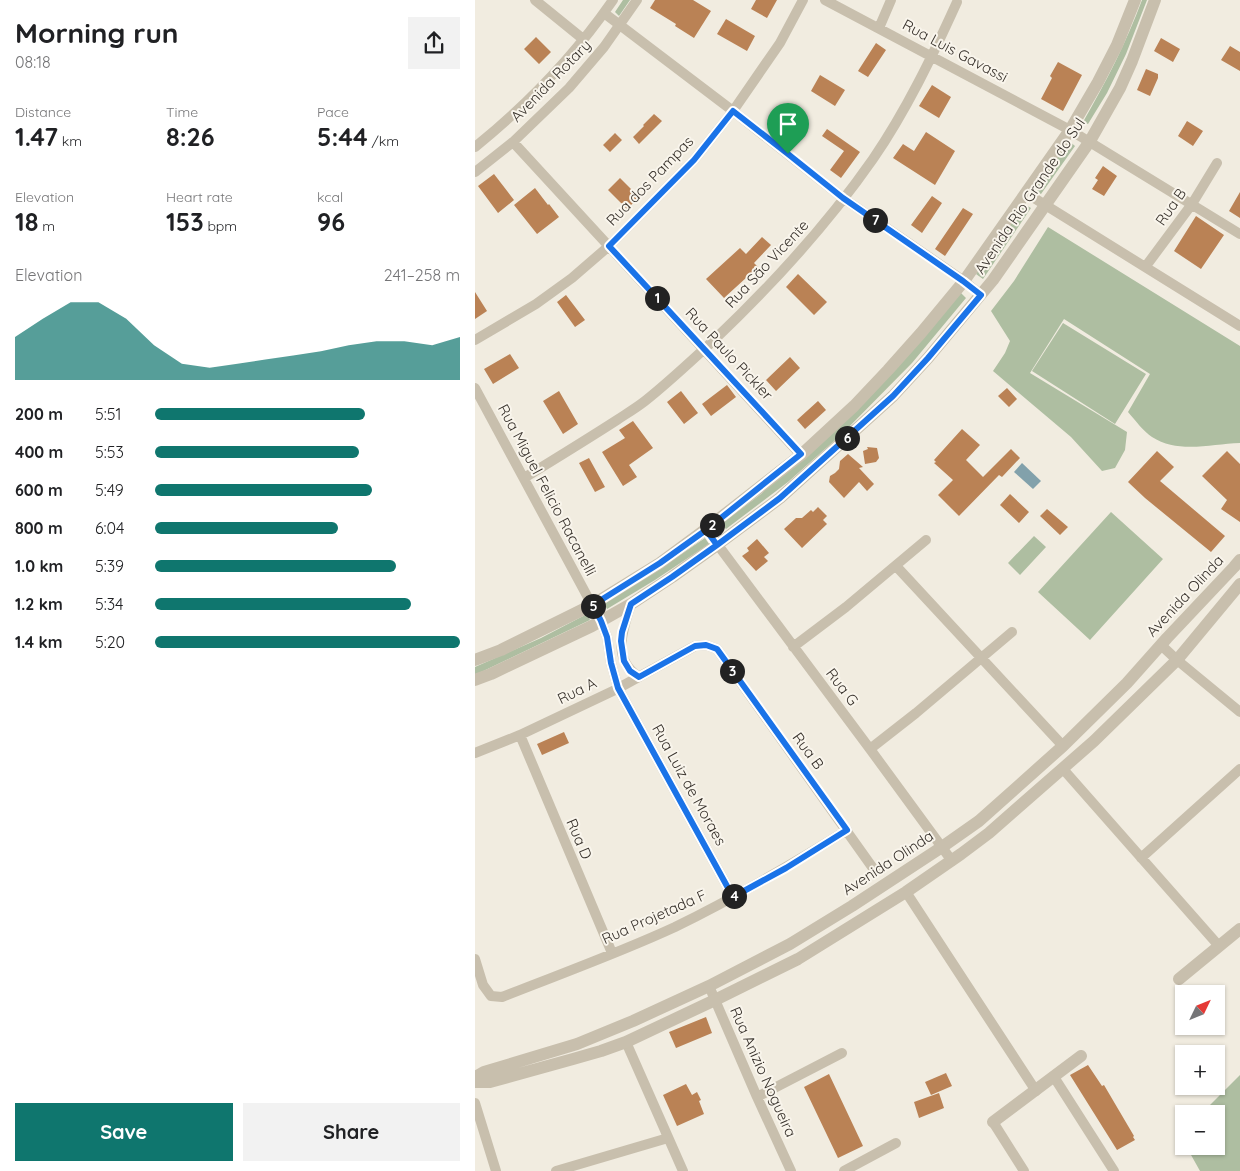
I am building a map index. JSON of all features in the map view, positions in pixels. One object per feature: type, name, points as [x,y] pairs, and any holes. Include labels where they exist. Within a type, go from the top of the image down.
[{"type":"street","points":[[535,0],[583,39]]},
{"type":"street","name":"Avenida Rotary","points":[[477,141],[522,106],[541,87],[583,39],[613,0]]},
{"type":"street","name":"Avenida Rotary","points":[[475,172],[513,142],[569,88],[621,25],[637,0]]},
{"type":"street","name":"Rua dos Pampas","points":[[475,340],[536,304],[572,278],[609,246],[694,160],[733,111],[780,44],[803,0]]},
{"type":"street","name":"Rua Luis Gavassi","points":[[825,0],[1090,141]]},
{"type":"street","points":[[879,28],[891,0]]},
{"type":"street","name":"Avenida Rio Grande do Sul","points":[[475,660],[501,650],[593,605],[660,563],[706,530],[801,454],[854,406],[921,333],[963,281],[1070,130],[1113,52],[1135,0]]},
{"type":"street","name":"Avenida Rio Grande do Sul","points":[[475,680],[601,621],[672,577],[780,498],[893,396],[928,358],[993,280],[1090,141],[1120,88],[1155,0]]},
{"type":"street","name":"Rua São Vicente","points":[[523,478],[644,402],[705,349],[749,307],[799,254],[873,158],[932,56],[957,2]]},
{"type":"street","points":[[604,13],[843,198],[981,295]]},
{"type":"street","points":[[1090,141],[1240,234]]},
{"type":"street","name":"Rua Paulo Pickler","points":[[513,142],[801,454]]},
{"type":"street","name":"Rua B","points":[[1146,266],[1192,204],[1217,162]]},
{"type":"street","points":[[1026,193],[1240,326]]},
{"type":"street","name":"Rua Miguel Felicio Racanelli","points":[[475,388],[593,605]]},
{"type":"street","points":[[706,530],[717,545]]},
{"type":"street","points":[[793,647],[846,607],[925,540]]},
{"type":"street","name":"Rua G","points":[[717,545],[951,861]]},
{"type":"street","name":"Avenida Olinda","points":[[475,1078],[485,1072],[577,1044],[620,1027],[709,986],[790,944],[942,847],[979,820],[1063,746],[1127,683],[1240,560]]},
{"type":"street","points":[[896,566],[1063,746]]},
{"type":"street","points":[[475,1082],[490,1082],[601,1051],[626,1042],[798,959],[906,892],[989,833],[1094,741],[1177,660],[1240,584]]},
{"type":"street","points":[[631,604],[621,641],[624,661],[630,671],[639,677]]},
{"type":"street","points":[[593,605],[601,621]]},
{"type":"street","name":"Rua Luiz de Moraes","points":[[601,621],[607,637],[611,663],[618,688],[733,897]]},
{"type":"street","points":[[607,637],[622,632]]},
{"type":"street","points":[[870,750],[1012,632]]},
{"type":"street","name":"Rua A","points":[[475,753],[520,735],[618,688],[695,646],[706,645],[717,649]]},
{"type":"street","points":[[1161,645],[1240,712]]},
{"type":"street","name":"Rua B","points":[[717,649],[875,871]]},
{"type":"street","points":[[1106,703],[1120,715]]},
{"type":"street","name":"Rua D","points":[[520,735],[612,953]]},
{"type":"street","points":[[1063,769],[1219,946]]},
{"type":"street","points":[[1141,858],[1240,769]]},
{"type":"street","name":"Rua Projetada F","points":[[475,959],[483,985],[491,996],[503,997],[676,926],[786,868],[847,830]]},
{"type":"street","points":[[906,892],[1036,1091]]},
{"type":"street","points":[[852,906],[861,919]]},
{"type":"street","points":[[1179,979],[1240,929]]},
{"type":"street","name":"Rua Anizio Nogueira","points":[[709,986],[757,1098],[791,1171]]},
{"type":"street","points":[[620,1027],[683,1171]]},
{"type":"street","points":[[757,1098],[842,1053]]},
{"type":"street","points":[[1024,1171],[993,1122],[1081,1056]]},
{"type":"street","points":[[1054,1077],[1114,1171]]},
{"type":"street","points":[[475,1103],[497,1171]]},
{"type":"street","points":[[556,1171],[668,1138]]},
{"type":"street","points":[[844,1171],[896,1143]]},
{"type":"green space","points":[[623,0],[630,0],[619,16],[615,12]]},
{"type":"green space","points":[[1142,0],[1147,0],[1126,54],[1107,93],[1088,124],[1083,122],[1115,62]]},
{"type":"green space","points":[[1069,141],[1075,146],[1041,194],[1034,190]]},
{"type":"green space","points":[[1024,204],[1031,208],[983,279],[976,274]]},
{"type":"green space","points":[[1048,227],[1240,346],[1240,443],[1184,447],[1162,442],[1152,437],[1128,412],[1150,374],[1064,319],[1030,373],[1127,432],[1125,450],[1115,468],[1102,471],[1071,437],[993,371],[1005,353],[1010,341],[991,311],[1014,281]]},
{"type":"green space","points":[[961,293],[966,298],[912,363],[842,434],[788,482],[726,529],[721,524],[761,494]]},
{"type":"green space","points":[[1063,323],[1146,374],[1115,424],[1032,371]]},
{"type":"green space","points":[[1111,512],[1163,559],[1090,640],[1038,592]]},
{"type":"green space","points":[[1034,536],[1046,547],[1020,575],[1008,563]]},
{"type":"green space","points":[[705,538],[709,544],[607,609],[604,603],[651,575]]},
{"type":"green space","points":[[587,614],[590,620],[475,675],[475,667],[541,638]]},
{"type":"green space","points":[[1240,1075],[1240,1171],[1200,1171],[1191,1155],[1225,1155],[1225,1105],[1210,1105],[1220,1095],[1225,1095],[1225,1090]]},
{"type":"water","points":[[1022,463],[1041,481],[1033,489],[1014,472]]},
{"type":"building","points":[[655,0],[693,0],[711,11],[694,38],[650,8]]},
{"type":"building","points":[[756,0],[777,0],[767,18],[751,9]]},
{"type":"building","points":[[726,19],[755,36],[747,51],[717,34]]},
{"type":"building","points":[[536,37],[551,52],[539,64],[524,49]]},
{"type":"building","points":[[1161,38],[1180,49],[1173,62],[1154,51]]},
{"type":"building","points":[[876,43],[886,50],[868,77],[858,71]]},
{"type":"building","points":[[1230,46],[1240,52],[1240,71],[1221,60]]},
{"type":"building","points":[[1058,62],[1082,75],[1063,111],[1041,99]]},
{"type":"building","points":[[1146,69],[1158,74],[1150,96],[1137,90]]},
{"type":"building","points":[[820,75],[845,90],[835,106],[811,91]]},
{"type":"building","points":[[932,85],[951,97],[939,118],[919,106]]},
{"type":"building","points":[[654,114],[662,121],[639,144],[633,137]]},
{"type":"building","points":[[1187,121],[1203,131],[1193,146],[1178,136]]},
{"type":"building","points":[[827,129],[860,152],[841,178],[830,170],[844,151],[822,136]]},
{"type":"building","points":[[926,132],[955,151],[935,185],[893,158],[903,144],[914,151]]},
{"type":"building","points":[[615,133],[622,140],[610,152],[603,145]]},
{"type":"building","points":[[1103,166],[1117,176],[1104,196],[1092,189],[1098,180],[1095,178]]},
{"type":"building","points":[[494,174],[514,200],[498,213],[478,186]]},
{"type":"building","points":[[620,178],[639,197],[627,209],[608,190]]},
{"type":"building","points":[[535,188],[559,217],[537,234],[514,205]]},
{"type":"building","points":[[1240,192],[1240,218],[1229,211]]},
{"type":"building","points":[[932,196],[942,203],[922,233],[911,225]]},
{"type":"building","points":[[963,208],[973,214],[945,256],[935,249]]},
{"type":"building","points":[[1196,216],[1224,235],[1201,269],[1174,251]]},
{"type":"building","points":[[762,237],[771,245],[754,263],[758,267],[724,298],[706,279],[740,248],[746,254]]},
{"type":"building","points":[[798,274],[827,302],[814,315],[786,287]]},
{"type":"building","points":[[475,292],[487,311],[475,319]]},
{"type":"building","points":[[566,295],[585,320],[575,327],[557,302]]},
{"type":"building","points":[[510,354],[519,368],[493,384],[484,369]]},
{"type":"building","points":[[790,357],[800,368],[776,391],[766,380]]},
{"type":"building","points":[[727,385],[736,397],[711,416],[702,404]]},
{"type":"building","points":[[1007,388],[1017,399],[1009,407],[998,396]]},
{"type":"building","points":[[559,391],[578,424],[563,434],[543,401]]},
{"type":"building","points":[[681,391],[698,413],[684,424],[667,402]]},
{"type":"building","points":[[818,401],[826,410],[805,429],[797,420]]},
{"type":"building","points":[[633,421],[653,448],[629,465],[637,477],[623,486],[602,452],[625,438],[619,430]]},
{"type":"building","points":[[962,429],[980,445],[966,460],[983,477],[1011,449],[1020,458],[1002,477],[999,475],[959,516],[938,495],[953,480],[934,463],[936,462],[934,460]]},
{"type":"building","points":[[867,447],[877,448],[879,458],[876,462],[865,464],[863,451],[868,449]]},
{"type":"building","points":[[1157,451],[1174,467],[1160,481],[1225,536],[1211,552],[1128,482]]},
{"type":"building","points":[[1227,451],[1240,464],[1240,522],[1221,509],[1227,500],[1202,476]]},
{"type":"building","points":[[848,454],[863,467],[859,468],[874,484],[867,491],[859,482],[844,498],[829,482],[830,476],[839,469],[840,461]]},
{"type":"building","points":[[589,458],[605,487],[595,492],[579,463]]},
{"type":"building","points":[[1010,494],[1029,512],[1019,523],[1000,505]]},
{"type":"building","points":[[818,507],[827,516],[823,520],[827,524],[802,548],[784,529],[796,518],[802,518]]},
{"type":"building","points":[[1047,509],[1068,527],[1060,535],[1040,516]]},
{"type":"building","points":[[757,539],[769,553],[764,557],[768,561],[756,571],[742,556],[749,551],[747,548]]},
{"type":"building","points":[[564,732],[569,743],[542,755],[537,744]]},
{"type":"building","points":[[706,1017],[712,1033],[676,1048],[669,1032]]},
{"type":"building","points":[[1088,1065],[1102,1086],[1104,1085],[1134,1136],[1135,1140],[1117,1150],[1070,1075]]},
{"type":"building","points":[[946,1073],[952,1086],[931,1095],[925,1082]]},
{"type":"building","points":[[829,1074],[863,1146],[838,1158],[804,1087]]},
{"type":"building","points":[[686,1084],[692,1095],[697,1092],[704,1114],[677,1126],[663,1095]]},
{"type":"building","points":[[939,1093],[944,1108],[919,1118],[914,1102]]},
{"type":"route","points":[[788,154],[733,111],[694,160],[609,246],[801,454],[706,530],[717,545],[631,604],[622,632],[621,641],[624,661],[630,671],[639,677],[695,646],[706,645],[717,649],[847,830],[786,868],[733,897],[618,688],[611,663],[607,637],[593,605],[660,563],[706,530],[717,545],[780,498],[893,396],[981,295],[843,198],[788,154]]}]
